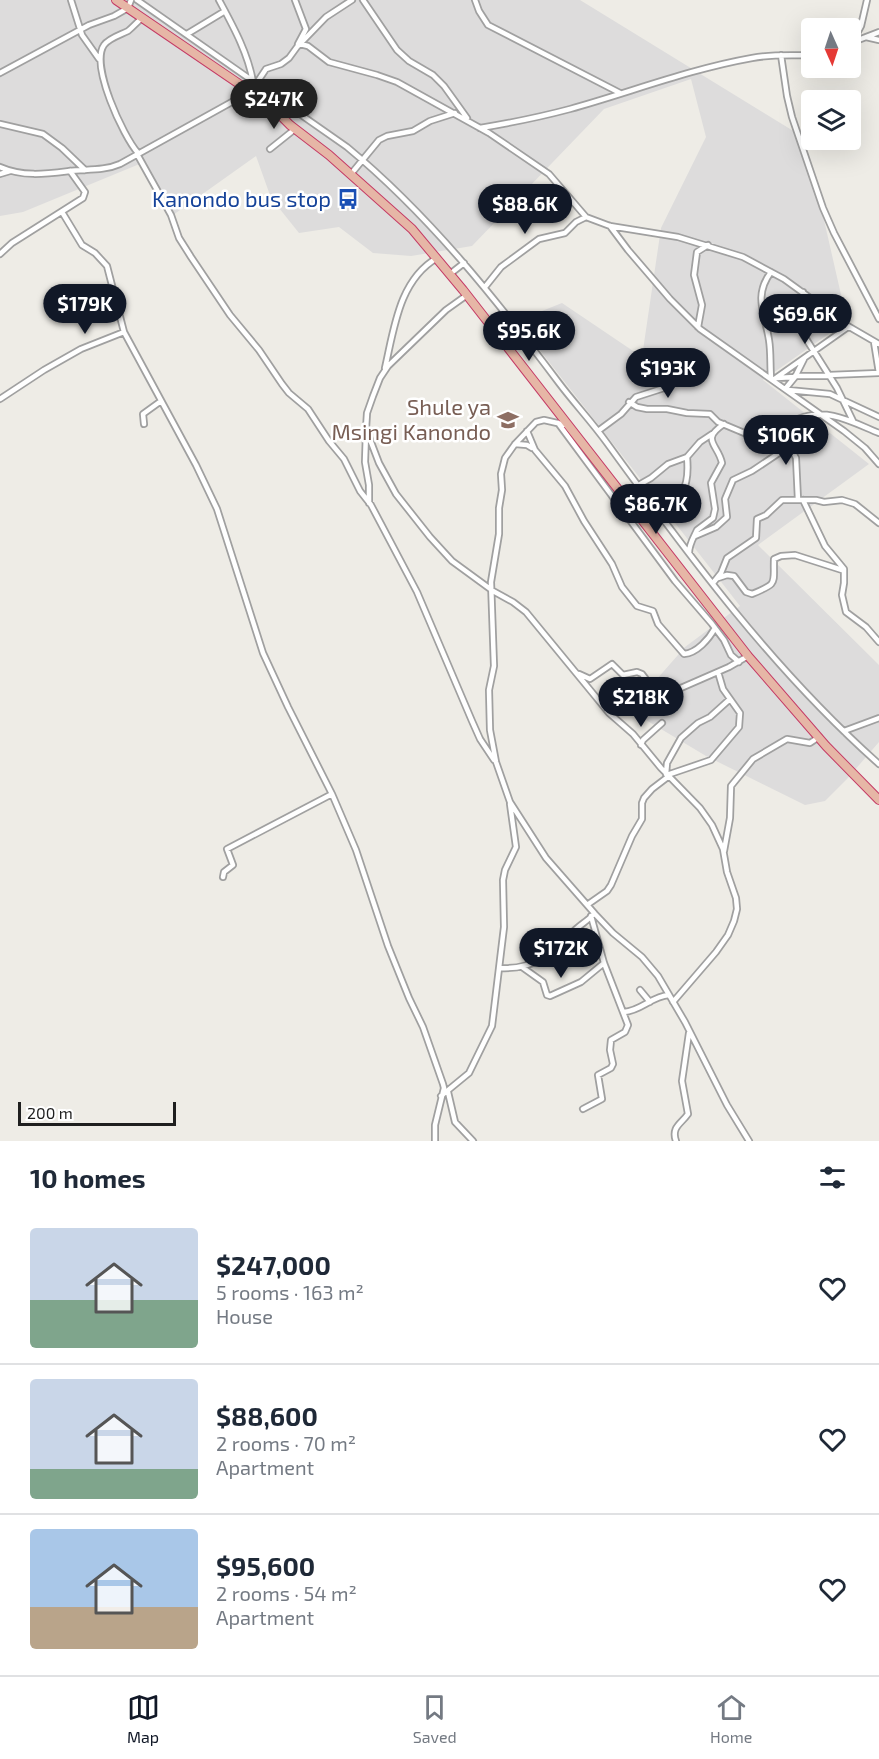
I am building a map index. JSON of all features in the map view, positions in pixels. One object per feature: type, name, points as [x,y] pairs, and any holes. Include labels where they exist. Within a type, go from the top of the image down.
[{"type":"highway","points":[[116,0],[129,4],[142,18],[270,105],[412,229],[467,295],[748,656],[819,737],[879,800]]},
{"type":"street","points":[[71,0],[80,30],[100,60]]},
{"type":"street","points":[[137,0],[319,126],[363,160],[417,211],[484,286],[598,431],[689,553],[793,679],[879,764]]},
{"type":"street","points":[[219,0],[241,42],[255,83]]},
{"type":"street","points":[[294,0],[306,29],[299,45]]},
{"type":"street","points":[[0,167],[10,171],[43,175],[113,166],[232,103],[255,83],[266,69],[285,62],[326,17],[352,0]]},
{"type":"street","points":[[363,0],[397,50],[438,81],[468,121]]},
{"type":"street","points":[[475,0],[488,25],[621,93]]},
{"type":"street","points":[[861,26],[867,0]]},
{"type":"street","points":[[0,73],[129,4]]},
{"type":"street","points":[[187,34],[225,11]]},
{"type":"street","points":[[142,18],[126,31],[105,42],[100,54],[114,112],[171,215],[179,238],[190,257],[289,393],[308,409],[344,459],[417,592],[480,739],[496,762]]},
{"type":"street","points":[[861,39],[879,32]]},
{"type":"street","points":[[867,37],[879,40]]},
{"type":"street","points":[[299,45],[308,46],[329,62],[388,78],[455,113],[549,174],[586,217],[610,226],[678,237],[743,257],[771,272],[802,292],[834,318],[877,343],[879,373],[773,379]]},
{"type":"street","points":[[480,128],[529,119],[731,62],[781,55],[801,55]]},
{"type":"street","points":[[781,55],[792,117],[823,208],[879,320]]},
{"type":"street","points":[[351,174],[379,140],[387,136],[413,131],[430,121],[455,113]]},
{"type":"street","points":[[0,124],[43,134],[85,170]]},
{"type":"street","points":[[270,149],[295,129]]},
{"type":"street","points":[[0,174],[10,171]]},
{"type":"street","points":[[0,254],[12,243],[62,212],[85,194],[69,171]]},
{"type":"street","points":[[62,212],[82,245],[100,257],[107,266],[124,332],[214,502],[256,624],[263,653],[332,794],[359,857],[397,969],[423,1027],[444,1088],[435,1125],[435,1141]]},
{"type":"street","points":[[484,286],[501,267],[535,242],[544,237],[565,233],[576,222],[586,217]]},
{"type":"street","points":[[610,226],[670,299],[698,327],[717,343],[773,379],[856,441],[879,464]]},
{"type":"street","points":[[698,327],[702,304],[694,275],[695,259],[697,252],[708,245]]},
{"type":"street","points":[[369,503],[365,462],[367,412],[384,370],[393,325],[413,279],[426,264],[437,258]]},
{"type":"street","points":[[450,274],[464,263]]},
{"type":"street","points":[[771,272],[764,284],[761,300],[770,347],[773,379]]},
{"type":"street","points":[[802,292],[798,316],[800,325],[853,421]]},
{"type":"street","points":[[384,370],[428,326],[467,295]]},
{"type":"street","points":[[773,379],[848,327]]},
{"type":"street","points":[[0,399],[66,358],[124,332]]},
{"type":"street","points":[[531,346],[546,334]]},
{"type":"street","points":[[598,431],[621,414],[629,402],[638,395],[664,388],[683,378],[697,382],[704,374],[703,358]]},
{"type":"street","points":[[787,389],[804,359]]},
{"type":"street","points":[[787,389],[830,394],[879,417]]},
{"type":"street","points":[[144,424],[143,414],[161,401]]},
{"type":"street","points":[[629,402],[647,409],[705,413],[754,438],[788,447],[796,458],[800,500],[825,546],[844,571],[842,599],[846,612],[866,627],[879,642]]},
{"type":"street","points":[[764,440],[793,421],[819,414],[842,417],[879,433]]},
{"type":"street","points":[[441,1096],[469,1073],[492,1026],[504,927],[503,880],[505,870],[516,847],[510,802],[496,762],[490,730],[489,690],[494,666],[491,582],[499,538],[501,474],[505,458],[536,422],[544,420],[568,425]]},
{"type":"street","points":[[558,423],[675,581],[715,628],[731,655],[739,662]]},
{"type":"street","points":[[637,486],[668,464],[687,458],[700,442],[724,424]]},
{"type":"street","points":[[366,429],[379,463],[396,494],[452,561],[526,612],[609,713],[633,734],[667,775],[705,814],[724,853],[737,909],[728,935],[673,1002]]},
{"type":"street","points":[[527,431],[535,450],[565,486],[612,564],[622,587],[637,606],[653,611],[658,624],[678,649],[684,654],[689,654],[705,641],[715,628]]},
{"type":"street","points":[[689,553],[690,544],[697,530],[711,521],[715,513],[711,483],[722,463],[711,442],[712,434]]},
{"type":"street","points":[[515,444],[527,445],[535,450]]},
{"type":"street","points":[[695,536],[716,527],[727,517],[725,500],[733,480],[752,471],[788,447]]},
{"type":"street","points":[[663,518],[669,513],[670,504],[684,489],[688,468],[687,458]]},
{"type":"street","points":[[714,581],[727,558],[756,538],[757,519],[766,516],[781,501],[842,500],[855,504],[879,523]]},
{"type":"street","points":[[714,581],[727,575],[734,576],[747,593],[752,594],[772,584],[774,559],[786,555],[804,557],[844,571]]},
{"type":"street","points":[[578,673],[590,679],[612,664],[623,675],[637,672],[642,674],[661,699],[679,688],[718,672],[748,656]]},
{"type":"street","points":[[587,906],[609,889],[642,819],[644,798],[667,775],[707,763],[739,727],[741,716],[722,686],[718,672]]},
{"type":"street","points":[[667,775],[667,764],[681,738],[730,699]]},
{"type":"street","points":[[844,731],[879,718]]},
{"type":"street","points":[[641,745],[643,740],[662,723]]},
{"type":"street","points":[[724,853],[730,818],[730,789],[749,764],[757,756],[787,739],[810,743],[819,737]]},
{"type":"street","points":[[223,877],[224,872],[233,864],[227,849],[332,794]]},
{"type":"street","points":[[510,802],[534,841],[593,915],[650,966],[689,1030],[718,1089],[748,1141]]},
{"type":"street","points":[[499,968],[532,964],[546,956],[593,915]]},
{"type":"street","points":[[583,1109],[602,1099],[598,1075],[611,1068],[613,1064],[610,1044],[613,1038],[627,1029],[627,1020],[604,963],[593,915]]},
{"type":"street","points":[[522,967],[542,981],[548,996],[577,984],[604,963]]},
{"type":"street","points":[[591,975],[607,970]]},
{"type":"street","points":[[640,990],[650,1002]]},
{"type":"street","points":[[624,1012],[629,1012],[658,996],[669,995]]},
{"type":"street","points":[[676,1141],[674,1132],[676,1126],[688,1114],[682,1081],[689,1030]]},
{"type":"street","points":[[448,1092],[455,1122],[473,1141]]},
{"type":"shaded area","points":[[0,0],[580,0],[795,132],[819,198],[847,321],[763,380],[869,464],[758,545],[879,665],[879,742],[825,801],[805,805],[706,756],[646,720],[649,688],[685,647],[740,606],[517,321],[562,303],[642,357],[661,228],[706,137],[691,79],[604,109],[472,246],[411,256],[373,253],[339,227],[299,233],[271,198],[256,156],[173,215],[142,163],[23,212],[0,216]]},
{"type":"place","name":"Kanondo bus stop","points":[[348,199]]},
{"type":"place","name":"Shule ya Msingi Kanondo","points":[[508,420]]}]
